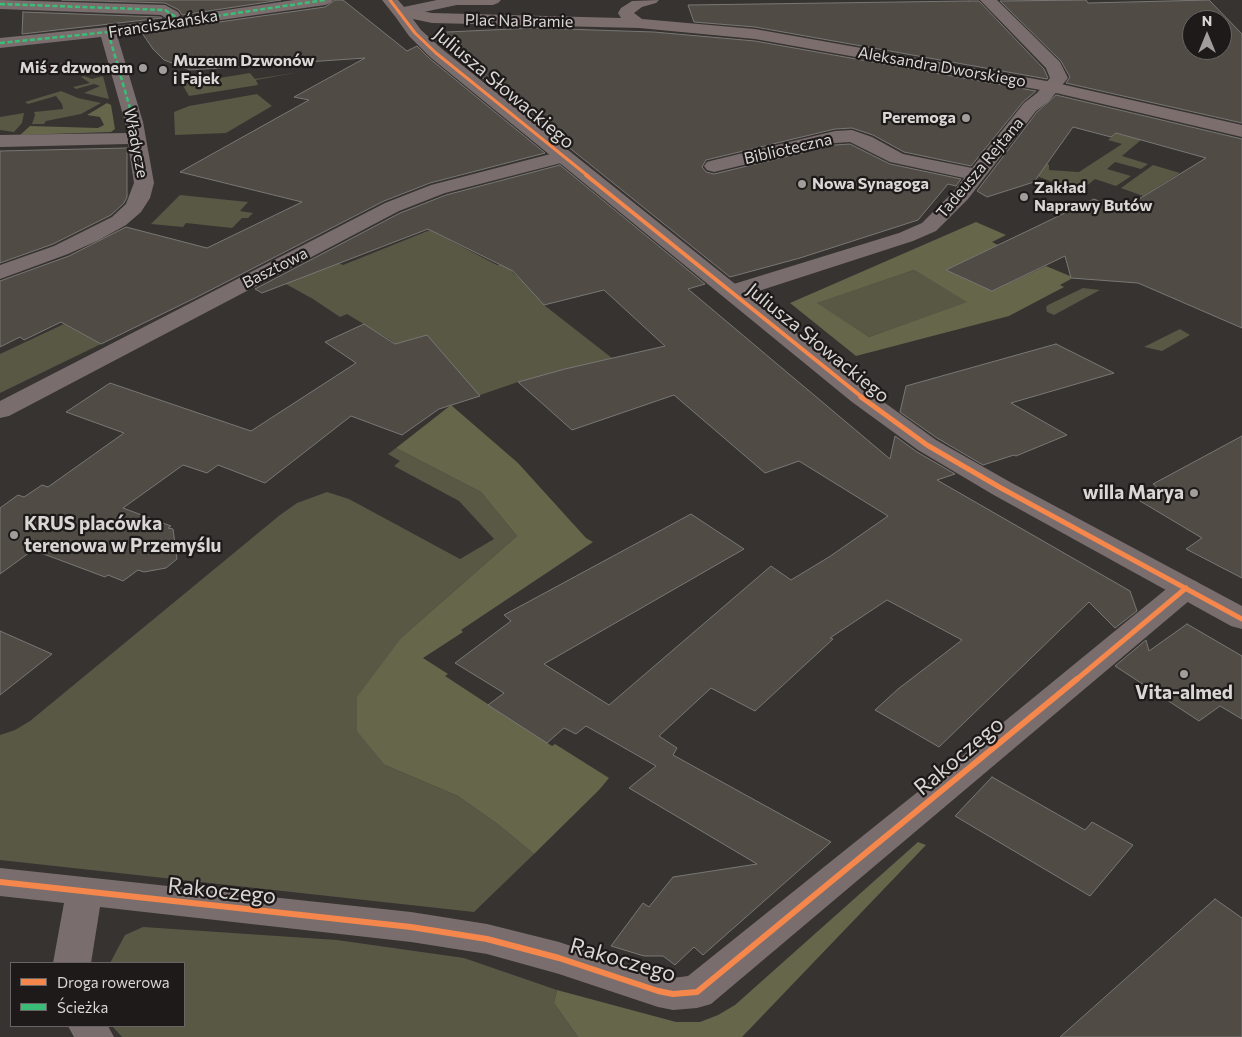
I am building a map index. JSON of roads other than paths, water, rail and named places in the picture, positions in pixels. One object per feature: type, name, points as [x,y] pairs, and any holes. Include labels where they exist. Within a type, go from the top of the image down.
[{"type":"main road","points":[[390,0],[400,12]]},
{"type":"main road","name":"Plac Na Bramie","points":[[459,0],[493,0]]},
{"type":"main road","points":[[639,23],[629,18],[626,13],[629,8],[651,0]]},
{"type":"main road","name":"Plac Na Bramie","points":[[400,12],[432,18],[458,20],[639,23]]},
{"type":"main road","name":"Aleksandra Dworskiego","points":[[639,23],[754,34],[1052,87],[1242,131]]},
{"type":"street","name":"Franciszkańska","points":[[0,44],[108,43],[182,20],[325,0]]},
{"type":"street","name":"Plac Na Bramie","points":[[400,12],[459,0]]},
{"type":"street","points":[[988,0],[1054,66],[1059,78],[1052,87]]},
{"type":"street","points":[[0,4],[165,10],[182,20]]},
{"type":"street","name":"Juliusza Słowackiego","points":[[400,12],[415,32],[436,53],[562,157],[657,231],[873,407],[927,445],[1001,488],[1242,618]]},
{"type":"street","name":"Władycze","points":[[0,272],[61,250],[92,236],[118,221],[134,208],[140,198],[144,184],[136,134],[108,43]]},
{"type":"street","name":"Tadeusza Rejtana","points":[[732,292],[906,237],[930,227],[961,194],[1030,106],[1052,87]]},
{"type":"street","points":[[0,141],[136,134]]},
{"type":"street","name":"Biblioteczna","points":[[714,166],[836,137],[852,136],[865,140],[897,158],[976,175]]},
{"type":"street","name":"Basztowa","points":[[0,411],[392,207],[438,189],[562,157]]},
{"type":"street","name":"Rakoczego","points":[[0,882],[411,927],[488,939],[559,958],[658,991],[673,994],[697,992],[1186,588]]},
{"type":"street","points":[[72,962],[85,891]]},
{"type":"place","name":"Miś z dzwonem","points":[[143,68]]},
{"type":"place","name":"Muzeum Dzwonów i Fajek","points":[[163,70]]},
{"type":"place","name":"Peremoga","points":[[966,118]]},
{"type":"place","name":"Nowa Synagoga","points":[[802,184]]},
{"type":"place","name":"Zakład Naprawy Butów","points":[[1024,197]]},
{"type":"place","name":"willa Marya","points":[[1194,493]]},
{"type":"place","name":"KRUS placówka terenowa w Przemyślu","points":[[14,535]]},
{"type":"place","name":"Vita-almed","points":[[1184,674]]}]
